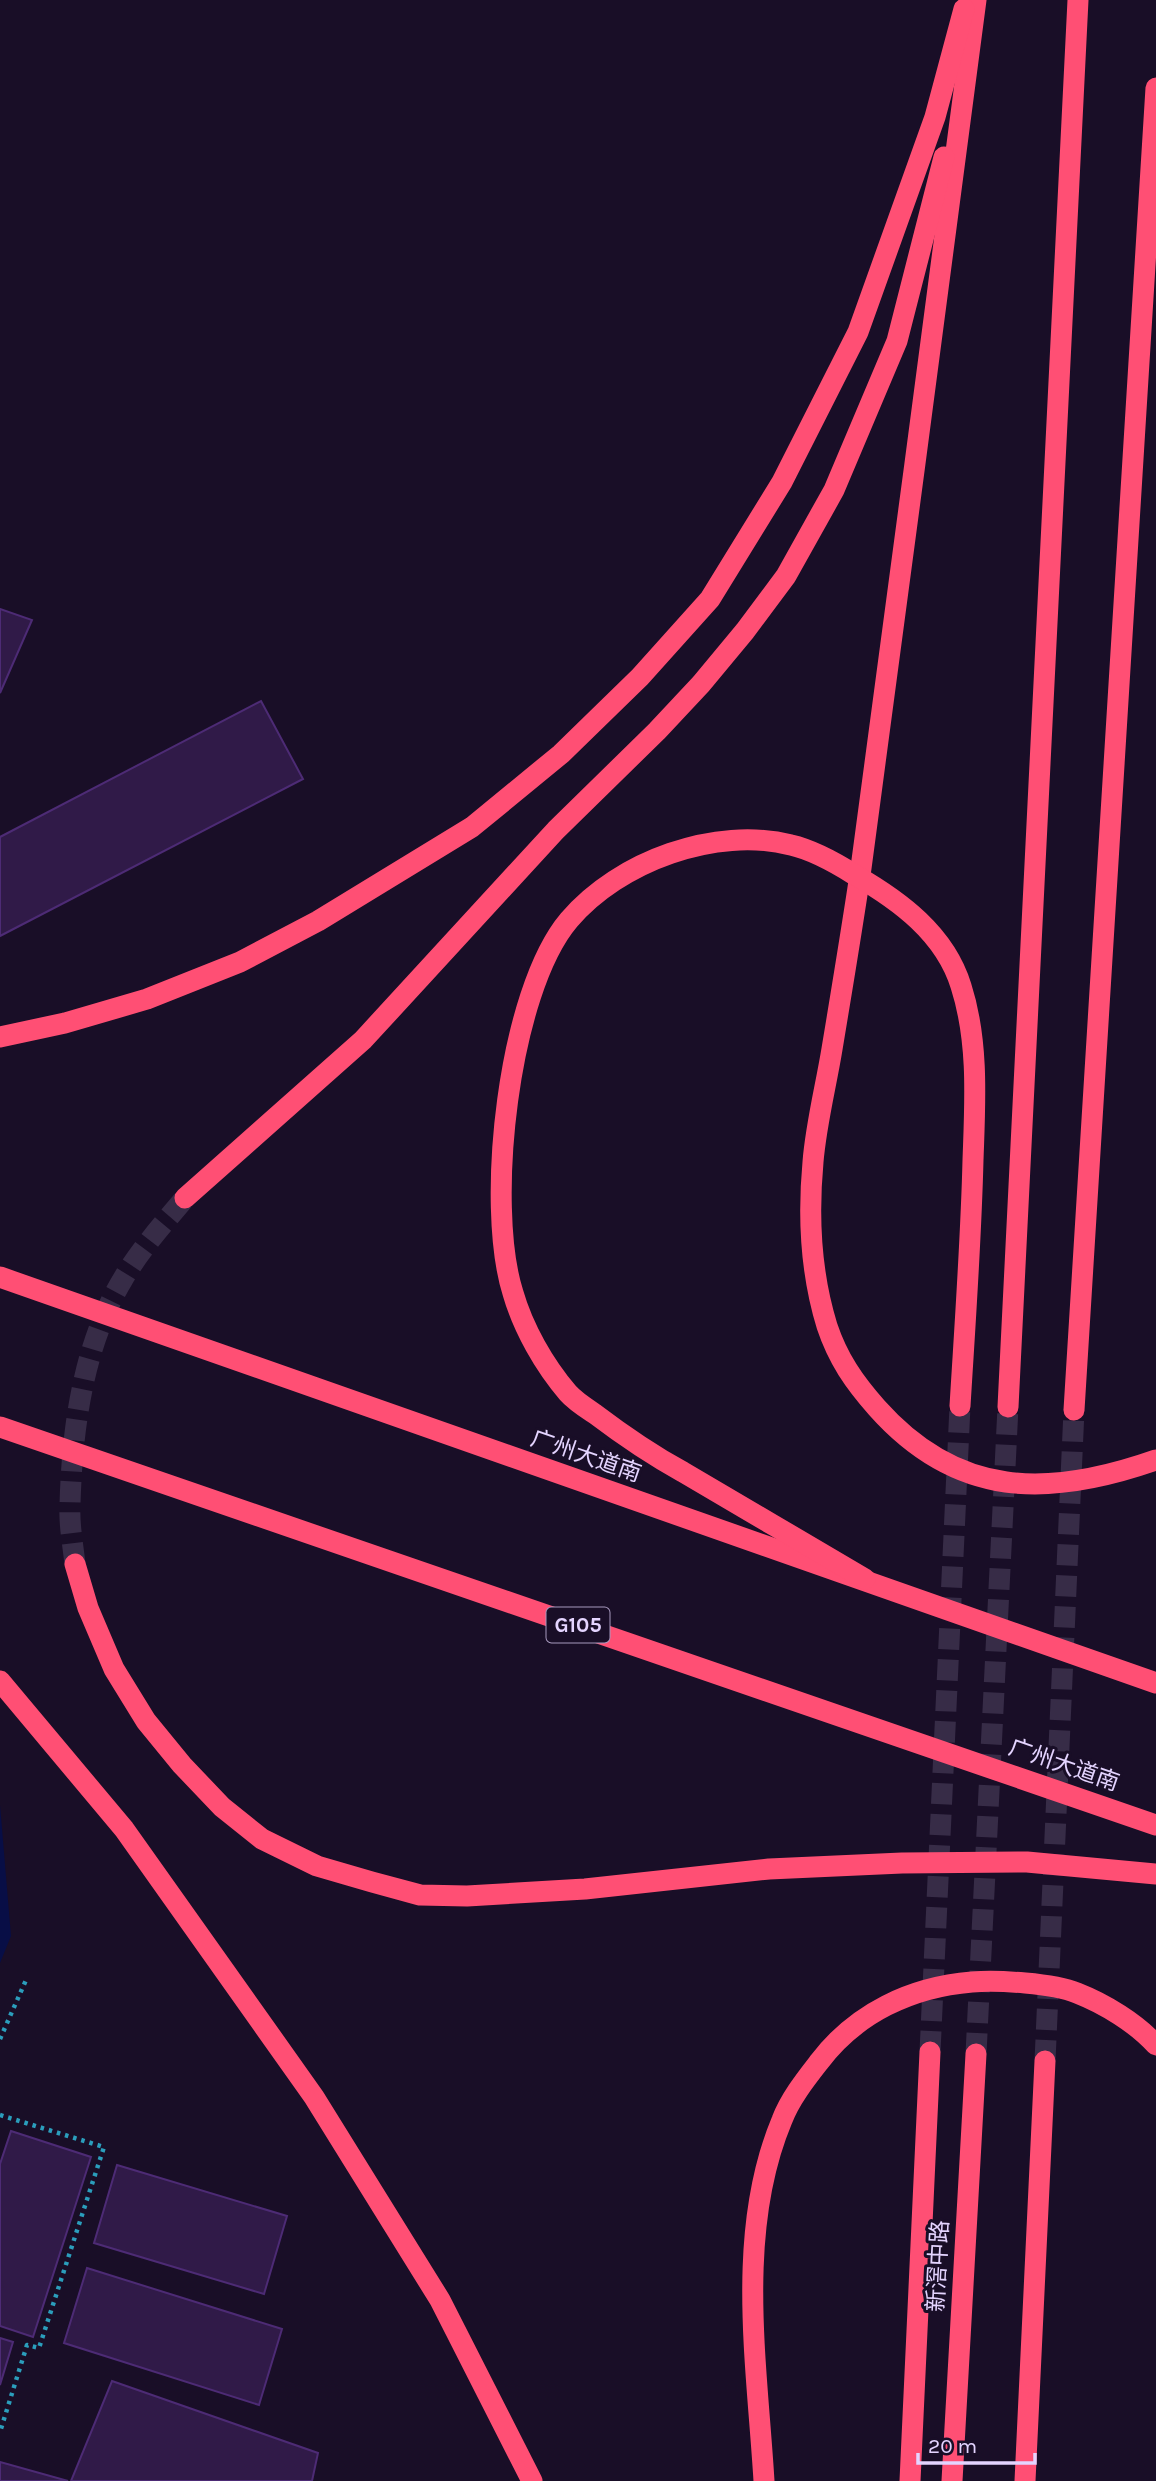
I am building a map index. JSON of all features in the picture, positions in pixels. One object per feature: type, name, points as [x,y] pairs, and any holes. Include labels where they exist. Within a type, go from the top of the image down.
[{"type":"highway","points":[[0,1037],[65,1023],[146,999],[240,962],[318,920],[472,827],[561,754],[640,677],[710,599],[782,482],[858,332],[935,117],[966,0]]},
{"type":"highway","points":[[975,0],[865,837],[813,1161],[812,1255],[828,1326],[851,1379],[891,1423],[930,1456],[972,1475],[1012,1483],[1053,1484],[1091,1480],[1156,1460]]},
{"type":"highway","points":[[185,1198],[363,1040],[556,830],[701,684],[786,576],[834,490],[897,341],[955,114],[975,0]]},
{"type":"highway","points":[[1008,1407],[1025,1020],[1078,0]]},
{"type":"highway","points":[[1074,1410],[1156,88]]},
{"type":"highway","points":[[865,1579],[638,1446],[569,1395],[530,1337],[512,1291],[500,1221],[501,1175],[504,1122],[524,1020],[544,963],[567,922],[600,890],[641,867],[688,846],[746,838],[794,845],[839,866],[896,899],[937,939],[960,982],[972,1031],[975,1101],[972,1209],[960,1406]]},
{"type":"highway","name":"广州大道南","points":[[0,1277],[1156,1683]]},
{"type":"highway","name":"广州大道南","points":[[0,1427],[1156,1825]]},
{"type":"highway","points":[[75,1564],[88,1608],[114,1669],[146,1721],[182,1765],[222,1807],[262,1839],[317,1866],[372,1882],[420,1895],[467,1896],[585,1889],[768,1870],[902,1863],[1027,1862],[1156,1874]]},
{"type":"highway","points":[[0,1681],[124,1829],[314,2097],[440,2300],[532,2481]]},
{"type":"highway","points":[[764,2481],[754,2314],[754,2253],[760,2203],[768,2158],[782,2118],[801,2085],[828,2050],[848,2030],[875,2010],[909,1994],[956,1983],[996,1980],[1075,1992],[1109,2009],[1156,2045]]},
{"type":"highway","points":[[910,2481],[930,2052]]},
{"type":"highway","name":"新滘中路","points":[[952,2481],[976,2054]]},
{"type":"highway","points":[[1025,2481],[1045,2061]]},
{"type":"path","points":[[0,2039],[26,1980]]},
{"type":"path","points":[[0,2115],[104,2147],[39,2348],[27,2345],[0,2432]]},
{"type":"shaded area","points":[[0,1805],[11,1936],[0,1963]]},
{"type":"building","points":[[0,609],[32,620],[0,693]]},
{"type":"building","points":[[261,701],[303,779],[0,936],[0,837]]},
{"type":"building","points":[[11,2131],[91,2157],[33,2337],[0,2326],[0,2164]]},
{"type":"building","points":[[117,2165],[287,2216],[264,2294],[94,2243]]},
{"type":"building","points":[[87,2268],[282,2329],[259,2405],[64,2343]]},
{"type":"building","points":[[0,2338],[13,2342],[0,2385]]},
{"type":"building","points":[[112,2381],[318,2453],[312,2481],[71,2481]]},
{"type":"building","points":[[0,2462],[68,2481],[0,2481]]},
{"type":"tunnel","points":[[75,1564],[70,1520],[71,1476],[77,1417],[89,1359],[109,1305],[123,1279],[144,1247],[185,1198]]},
{"type":"tunnel","points":[[930,2052],[960,1406]]},
{"type":"tunnel","points":[[976,2054],[1008,1407]]},
{"type":"tunnel","points":[[1045,2061],[1074,1410]]}]
